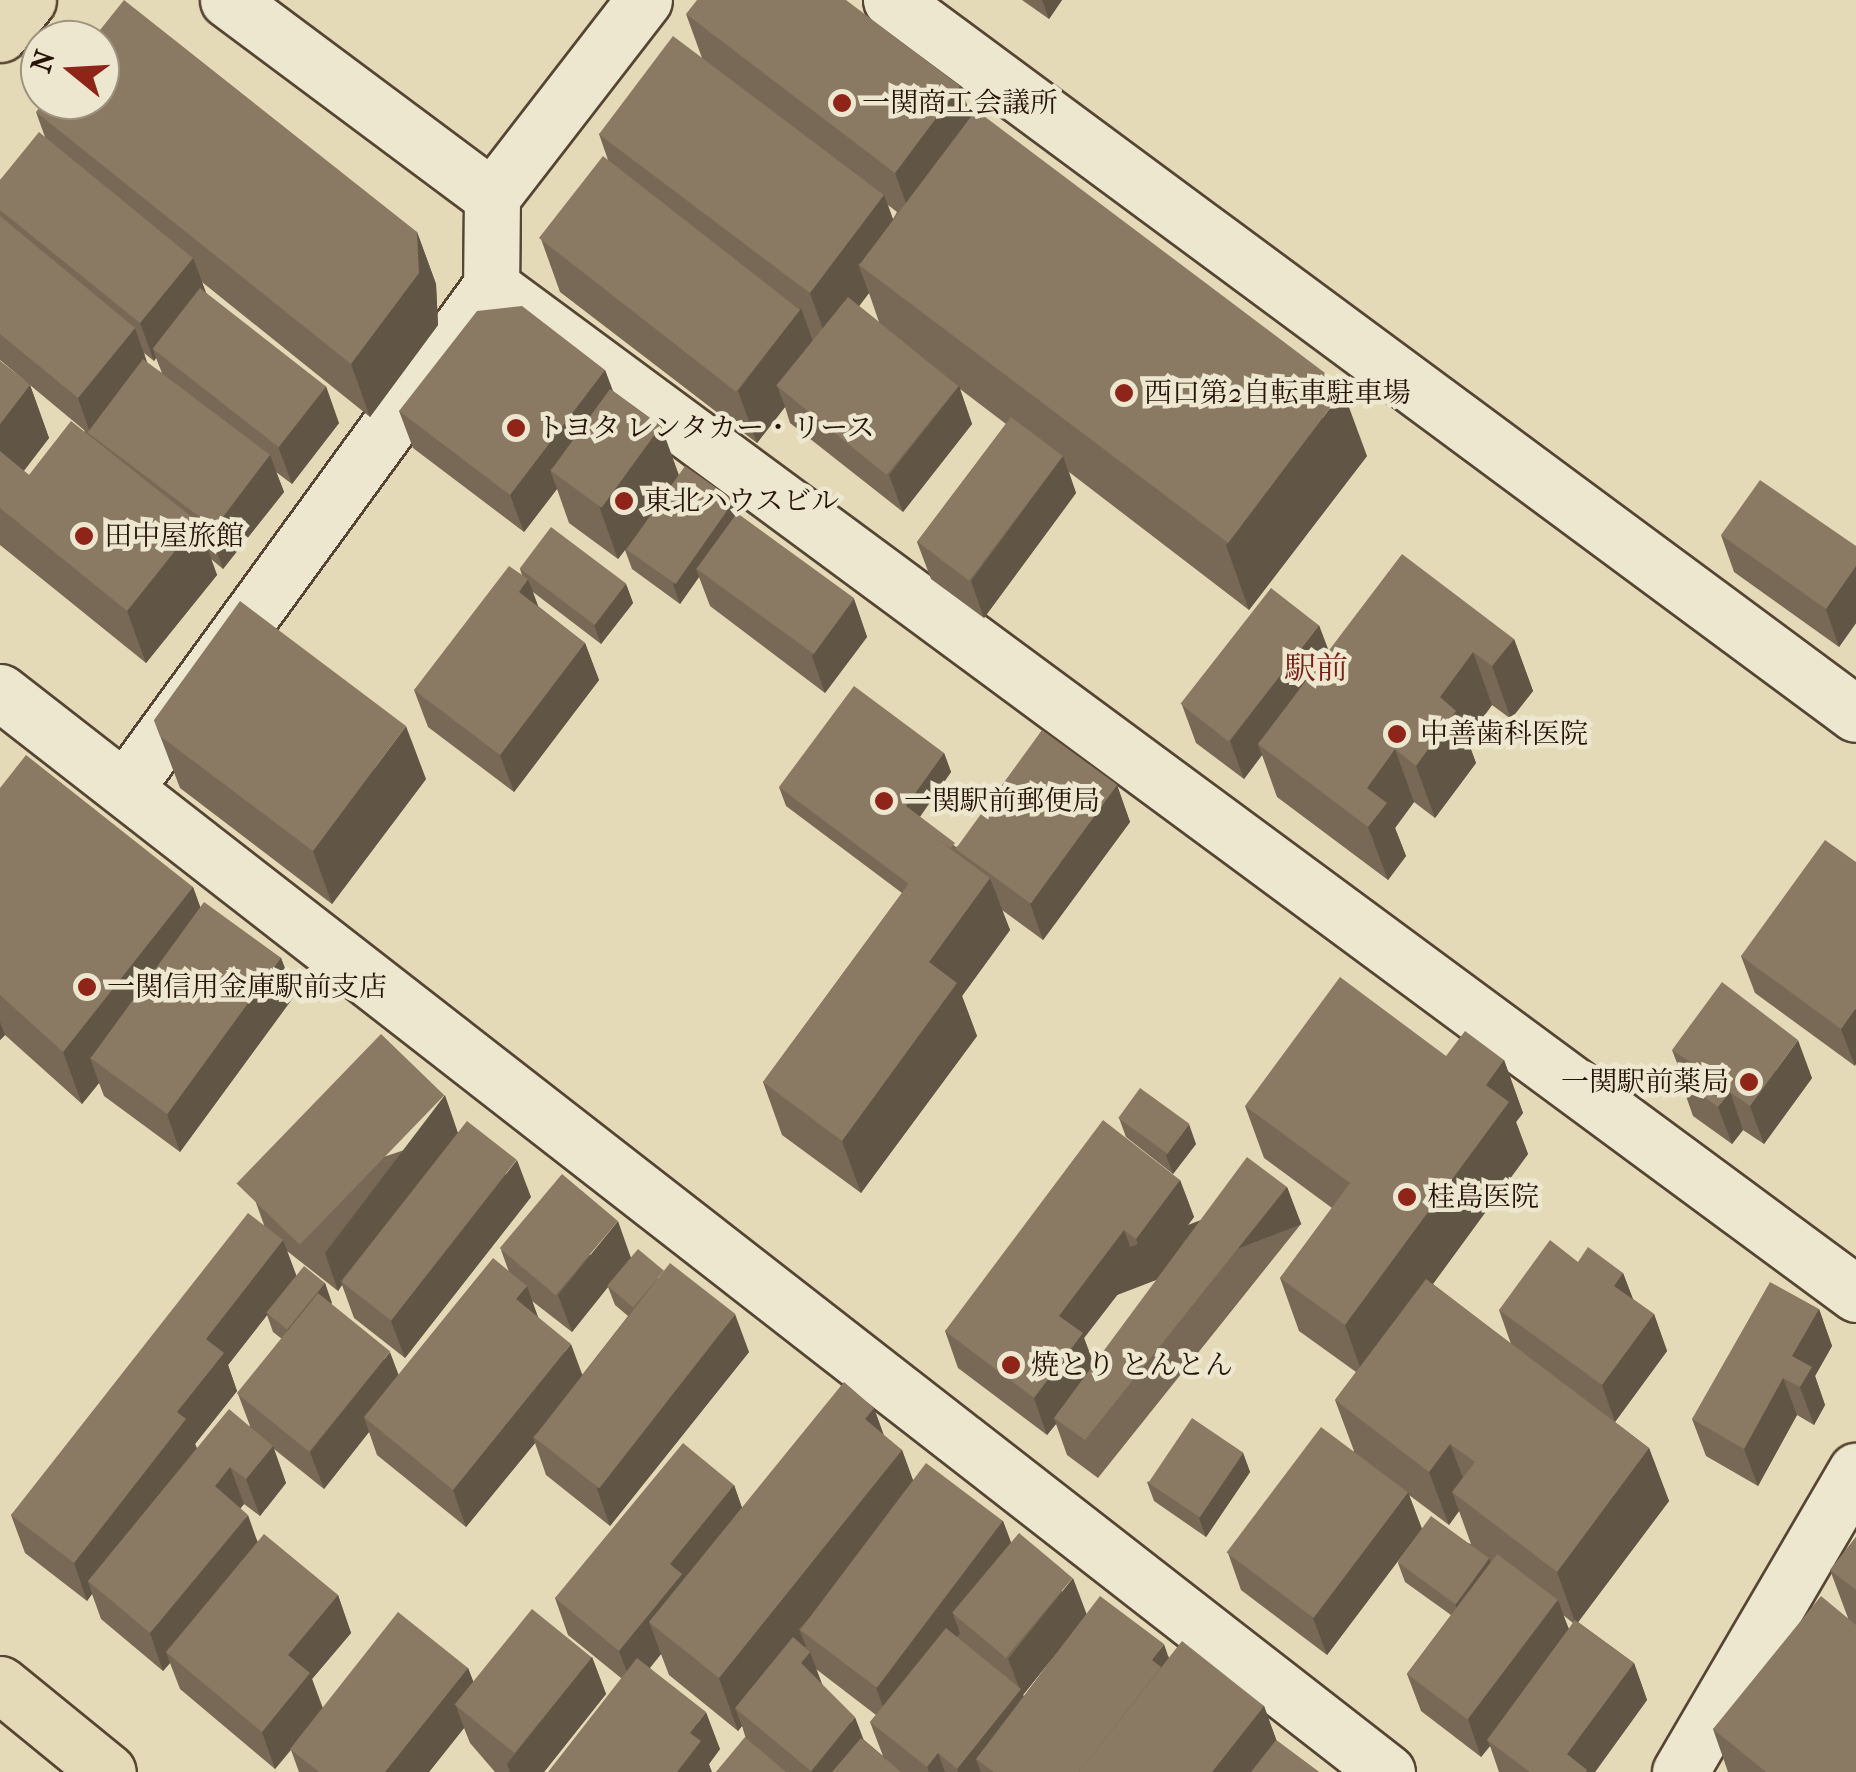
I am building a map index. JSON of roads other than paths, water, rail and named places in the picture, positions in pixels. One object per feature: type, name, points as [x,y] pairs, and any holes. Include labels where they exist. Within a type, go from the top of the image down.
[{"type":"main road","points":[[0,34],[28,0]]},
{"type":"main road","points":[[0,1684],[108,1772]]},
{"type":"street","points":[[228,0],[492,197]]},
{"type":"street","points":[[126,786],[491,286],[492,197],[644,0]]},
{"type":"street","points":[[891,0],[1856,714]]},
{"type":"street","points":[[491,286],[1856,1294]]},
{"type":"street","points":[[0,692],[126,786],[1388,1772]]},
{"type":"street","points":[[1680,1772],[1856,1471]]},
{"type":"place","name":"一関商工会議所","points":[[842,103]]},
{"type":"place","name":"西口第2自転車駐車場","points":[[1124,393]]},
{"type":"place","name":"トヨタ レンタカー・リース","points":[[516,428]]},
{"type":"place","name":"東北ハウスビル","points":[[624,501]]},
{"type":"place","name":"田中屋旅館","points":[[84,536]]},
{"type":"place","name":"中善歯科医院","points":[[1397,734]]},
{"type":"place","name":"一関駅前郵便局","points":[[884,801]]},
{"type":"place","name":"一関信用金庫駅前支店","points":[[87,987]]},
{"type":"place","name":"一関駅前薬局","points":[[1749,1082]]},
{"type":"place","name":"桂島医院","points":[[1407,1197]]},
{"type":"place","name":"焼とり とんとん","points":[[1011,1365]]},
{"type":"district","name":"駅前","points":[[1316,669]]}]
